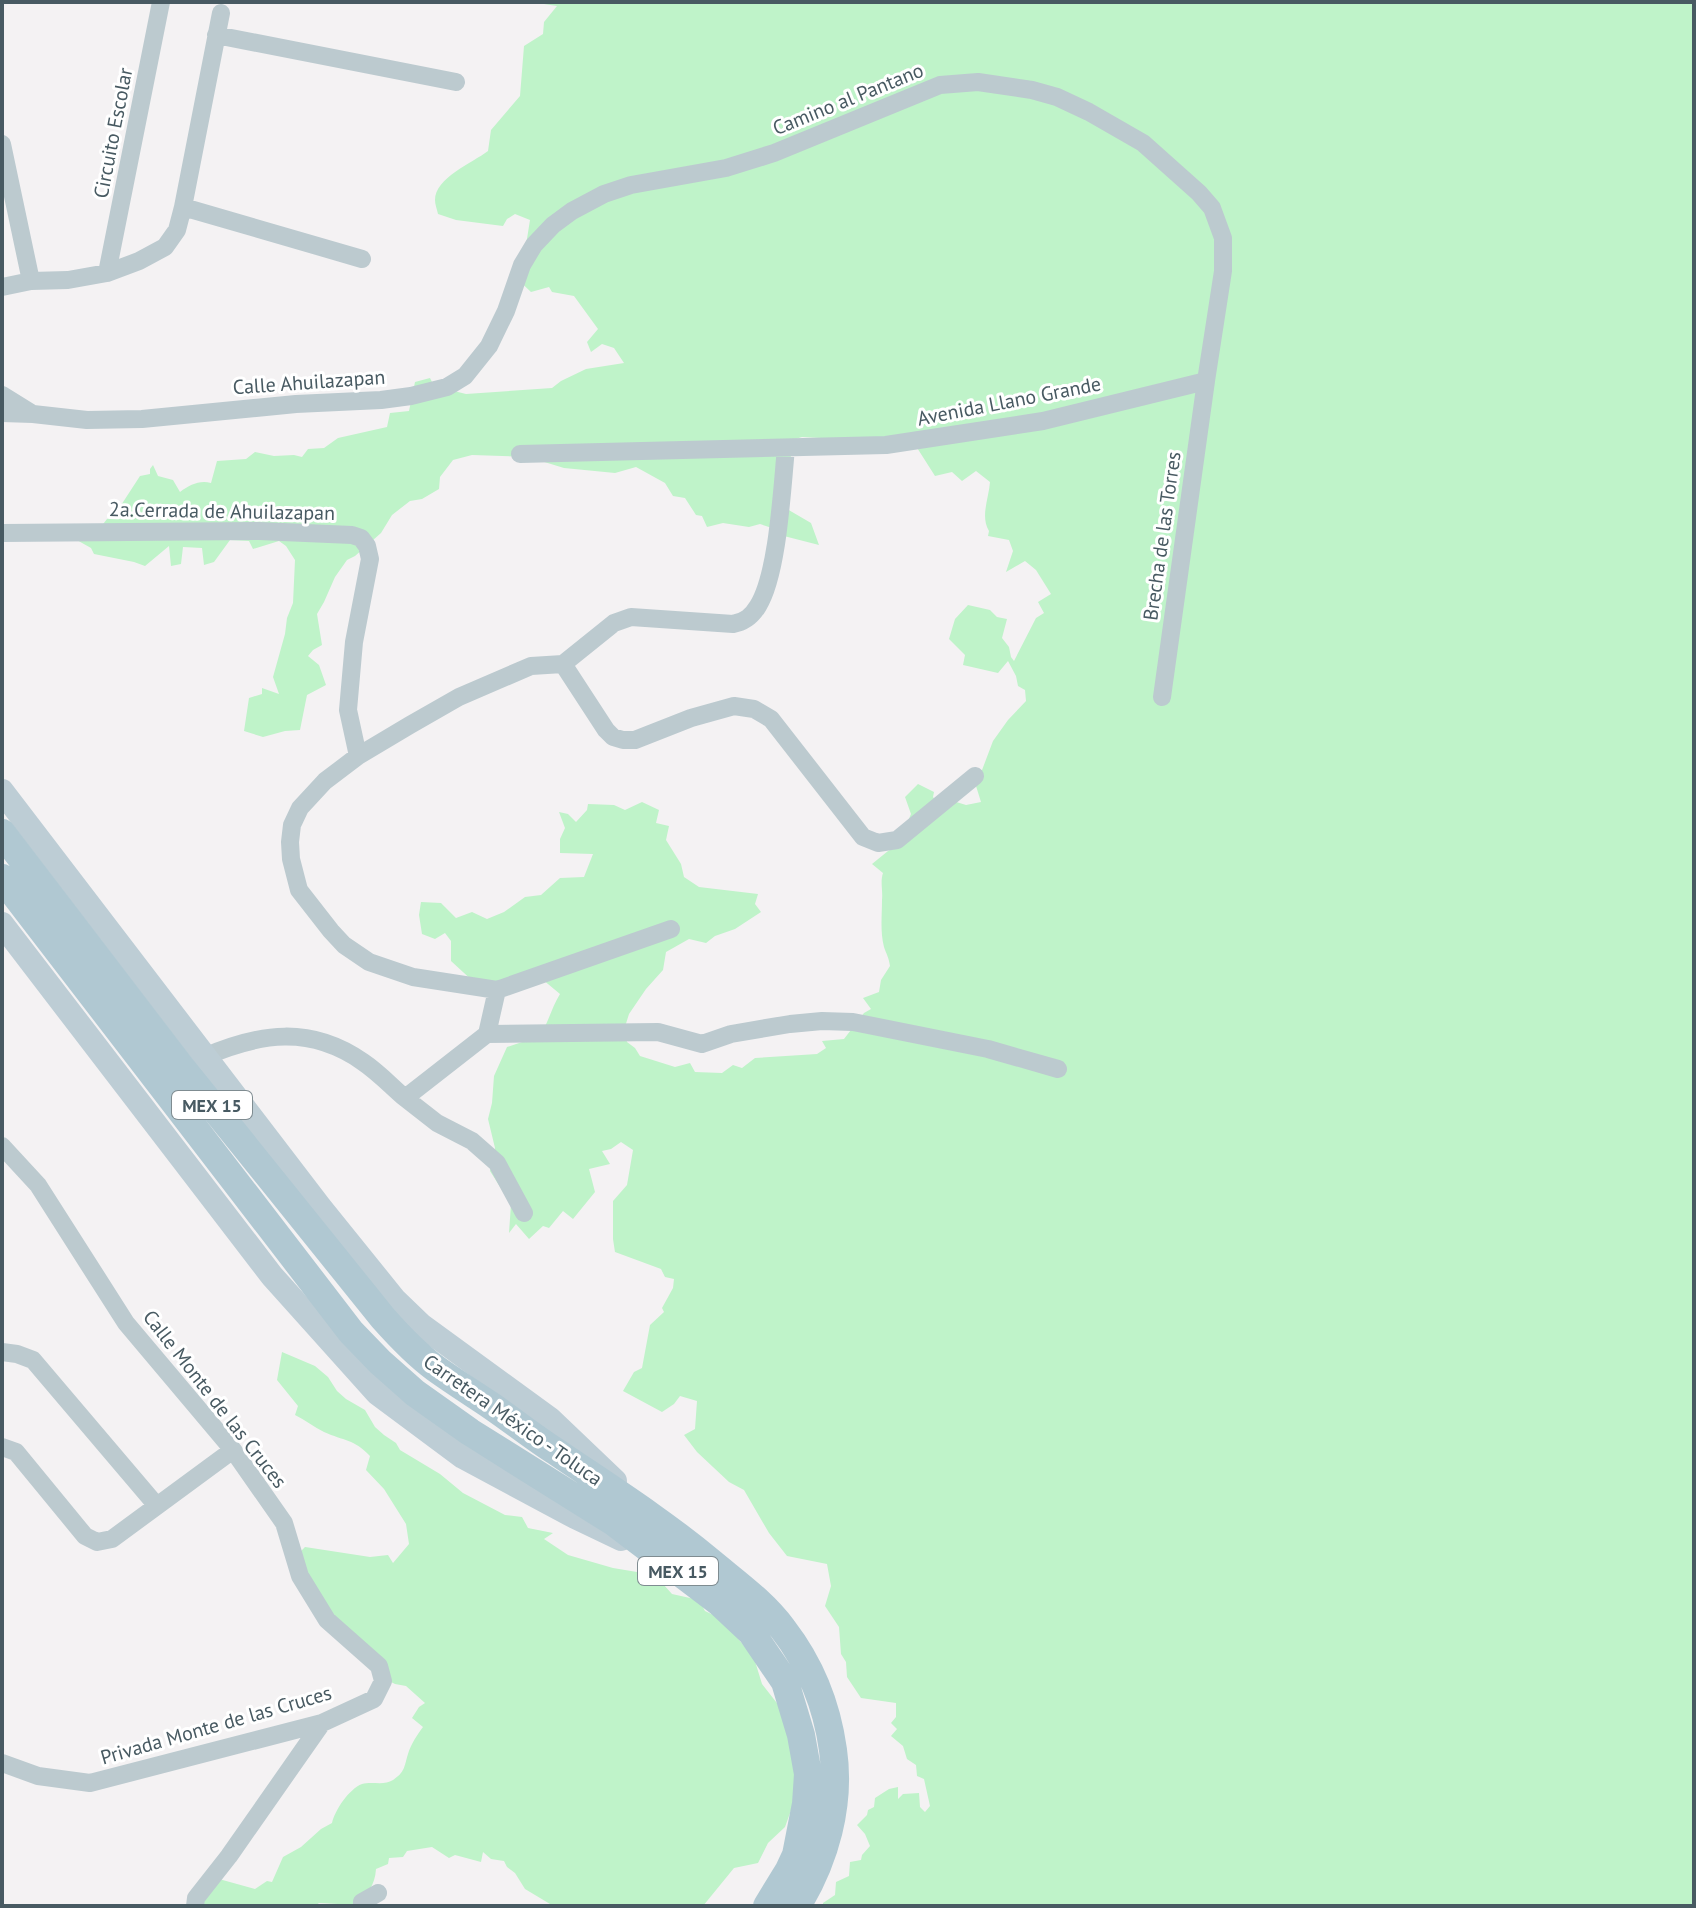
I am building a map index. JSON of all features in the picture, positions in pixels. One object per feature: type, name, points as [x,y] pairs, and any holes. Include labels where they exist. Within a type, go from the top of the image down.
[{"type":"main road","name":"Carretera México - Toluca","points":[[2,833],[181,1067],[405,1342],[434,1367],[551,1449],[649,1513],[690,1544],[774,1618],[794,1646],[819,1694],[830,1728],[835,1763],[835,1797],[825,1846],[812,1882],[797,1906]]},
{"type":"main road","name":"Carretera México - Toluca","points":[[2,878],[351,1332],[380,1362],[415,1393],[448,1416],[615,1523],[719,1602],[751,1632],[785,1682],[808,1774],[806,1804],[796,1855],[767,1906]]},
{"type":"street","name":"Circuito Escolar","points":[[107,273],[161,2]]},
{"type":"street","points":[[2,287],[107,273],[165,247],[177,230],[183,207],[221,13]]},
{"type":"street","points":[[216,35],[456,82]]},
{"type":"street","name":"Camino al Pantano","points":[[534,245],[572,211],[604,194],[631,185],[726,168],[774,153],[940,85],[978,82],[1032,90],[1057,97],[1089,112],[1143,143],[1212,208],[1223,238],[1223,271],[1206,381]]},
{"type":"street","points":[[2,144],[31,281]]},
{"type":"street","points":[[183,207],[362,259]]},
{"type":"street","name":"Calle Ahuilazapan","points":[[2,413],[87,420],[142,419],[296,404],[381,400],[447,387],[465,376],[489,346],[506,311],[522,265],[534,245]]},
{"type":"street","name":"Avenida Llano Grande","points":[[520,454],[886,445],[1043,421],[1206,381]]},
{"type":"street","name":"Brecha de las Torres","points":[[1162,697],[1206,381]]},
{"type":"street","points":[[2,395],[33,414]]},
{"type":"street","points":[[671,929],[497,990],[413,977],[369,962],[338,938],[299,890],[291,859],[292,825],[300,808],[325,781],[358,756],[459,697],[531,666],[563,664],[614,623],[631,617],[733,624],[748,619],[758,607],[770,572],[786,448]]},
{"type":"street","name":"2a.Cerrada de Ahuilazapan","points":[[2,533],[259,531],[361,538],[370,559],[354,642],[348,710],[358,756]]},
{"type":"street","points":[[563,664],[606,730],[613,737],[623,740],[635,740],[691,718],[734,706],[754,709],[771,719],[863,837],[878,843],[897,840],[975,776]]},
{"type":"street","points":[[2,791],[204,1057],[395,1300],[421,1325],[550,1419],[649,1513]]},
{"type":"street","points":[[2,924],[272,1276],[377,1393],[463,1457],[663,1560]]},
{"type":"street","points":[[487,1034],[497,990]]},
{"type":"street","points":[[405,1098],[487,1034],[658,1032],[702,1044],[731,1034],[790,1024],[853,1022],[988,1049],[1058,1069]]},
{"type":"street","points":[[204,1057],[234,1044],[292,1036],[339,1047],[364,1063],[437,1123],[472,1141],[497,1163],[524,1213]]},
{"type":"street","name":"Calle Monte de las Cruces","points":[[2,1146],[38,1185],[126,1323],[233,1450],[284,1523],[300,1576],[327,1620],[379,1666],[383,1681]]},
{"type":"street","points":[[2,1352],[33,1360],[157,1506]]},
{"type":"street","points":[[2,1447],[16,1452],[85,1536],[97,1542],[112,1539],[233,1450]]},
{"type":"street","name":"Privada Monte de las Cruces","points":[[2,1763],[38,1776],[90,1783],[322,1723],[374,1699],[383,1681]]},
{"type":"street","points":[[195,1906],[196,1898],[322,1723]]},
{"type":"street","points":[[362,1906],[362,1902],[378,1893]]},
{"type":"green space","points":[[545,2],[1694,2],[1694,1906],[823,1906],[835,1895],[836,1882],[849,1876],[850,1862],[861,1860],[870,1846],[857,1825],[874,1807],[875,1798],[898,1787],[898,1799],[903,1794],[919,1793],[920,1807],[925,1812],[930,1806],[924,1779],[917,1776],[916,1765],[907,1759],[903,1746],[891,1736],[897,1729],[891,1723],[896,1717],[896,1703],[861,1698],[847,1677],[839,1627],[825,1606],[831,1586],[827,1564],[787,1556],[769,1533],[744,1490],[729,1482],[684,1435],[695,1429],[697,1401],[680,1396],[662,1412],[623,1391],[634,1372],[642,1368],[650,1325],[664,1312],[662,1308],[673,1288],[674,1279],[665,1277],[661,1269],[615,1252],[613,1201],[627,1185],[633,1150],[621,1142],[602,1151],[610,1164],[589,1169],[595,1192],[573,1219],[563,1211],[549,1228],[543,1226],[529,1239],[516,1224],[509,1233],[511,1204],[490,1171],[495,1148],[488,1119],[494,1076],[507,1047],[540,1036],[560,994],[536,974],[496,984],[476,984],[451,961],[451,941],[445,933],[435,939],[422,934],[419,915],[421,902],[441,903],[456,918],[472,912],[487,919],[504,912],[525,897],[541,895],[560,878],[584,877],[593,854],[560,853],[560,839],[565,828],[559,812],[568,814],[576,822],[587,810],[588,804],[614,805],[625,810],[642,802],[659,810],[656,823],[669,826],[666,840],[681,864],[684,877],[699,887],[758,894],[755,904],[761,912],[706,943],[689,939],[666,952],[663,970],[629,1014],[624,1030],[627,1042],[640,1056],[675,1067],[690,1063],[695,1072],[722,1073],[733,1065],[742,1068],[755,1058],[817,1054],[826,1048],[822,1041],[844,1039],[864,1013],[871,1009],[863,998],[879,992],[881,980],[890,966],[882,935],[883,873],[872,864],[898,845],[911,814],[905,797],[918,784],[934,792],[933,797],[942,810],[953,801],[966,805],[981,802],[976,786],[993,741],[1026,701],[1025,690],[1018,686],[1008,661],[998,673],[963,665],[965,655],[949,639],[955,619],[968,605],[990,610],[997,617],[1007,619],[1002,638],[1014,661],[1036,618],[1044,613],[1038,602],[1051,594],[1036,570],[1025,561],[1006,572],[1013,551],[1009,540],[988,536],[986,525],[990,482],[976,471],[962,481],[952,472],[935,476],[914,443],[802,437],[792,440],[787,509],[811,523],[819,545],[780,535],[760,524],[749,527],[723,523],[707,527],[702,516],[696,515],[685,498],[673,496],[665,483],[636,467],[615,473],[564,468],[528,457],[472,455],[453,460],[440,477],[439,489],[422,499],[410,501],[392,515],[381,533],[347,560],[335,577],[317,614],[322,645],[308,656],[319,665],[326,685],[307,695],[300,730],[263,737],[244,731],[249,698],[262,694],[262,688],[279,694],[273,677],[293,603],[295,560],[286,546],[279,541],[253,549],[249,541],[230,540],[214,562],[204,565],[202,548],[183,547],[181,564],[171,566],[169,546],[145,566],[94,554],[91,548],[75,539],[100,528],[114,516],[140,476],[150,474],[153,465],[158,476],[173,480],[180,492],[195,484],[211,483],[217,461],[246,459],[255,452],[302,457],[308,449],[324,448],[338,438],[387,427],[390,413],[409,411],[415,382],[430,378],[434,386],[466,394],[552,388],[586,369],[624,363],[614,348],[602,344],[591,352],[587,342],[598,329],[574,296],[552,292],[549,287],[531,292],[511,273],[526,245],[530,220],[515,214],[503,226],[456,220],[438,214],[436,205],[441,185],[488,151],[491,130],[520,96],[524,46],[543,34],[544,22],[557,6]]},
{"type":"green space","points":[[282,1352],[315,1366],[346,1399],[365,1410],[375,1427],[396,1443],[400,1450],[440,1474],[463,1493],[505,1515],[522,1517],[528,1528],[553,1533],[544,1539],[568,1555],[613,1568],[655,1575],[672,1594],[699,1600],[705,1611],[722,1619],[754,1658],[762,1684],[791,1721],[798,1791],[785,1827],[768,1843],[758,1863],[734,1868],[703,1906],[550,1906],[525,1889],[504,1861],[491,1859],[483,1852],[481,1862],[455,1855],[449,1858],[432,1847],[407,1851],[403,1857],[389,1858],[388,1864],[376,1869],[370,1889],[356,1905],[203,1906],[202,1902],[219,1879],[255,1889],[267,1881],[272,1882],[283,1857],[332,1823],[339,1806],[352,1790],[362,1784],[389,1782],[400,1774],[412,1743],[423,1727],[412,1718],[425,1703],[406,1686],[375,1674],[335,1629],[334,1614],[327,1613],[296,1556],[305,1547],[370,1557],[388,1555],[393,1563],[409,1544],[406,1524],[384,1489],[366,1470],[370,1456],[354,1443],[324,1432],[295,1415],[298,1406],[277,1380]]}]
